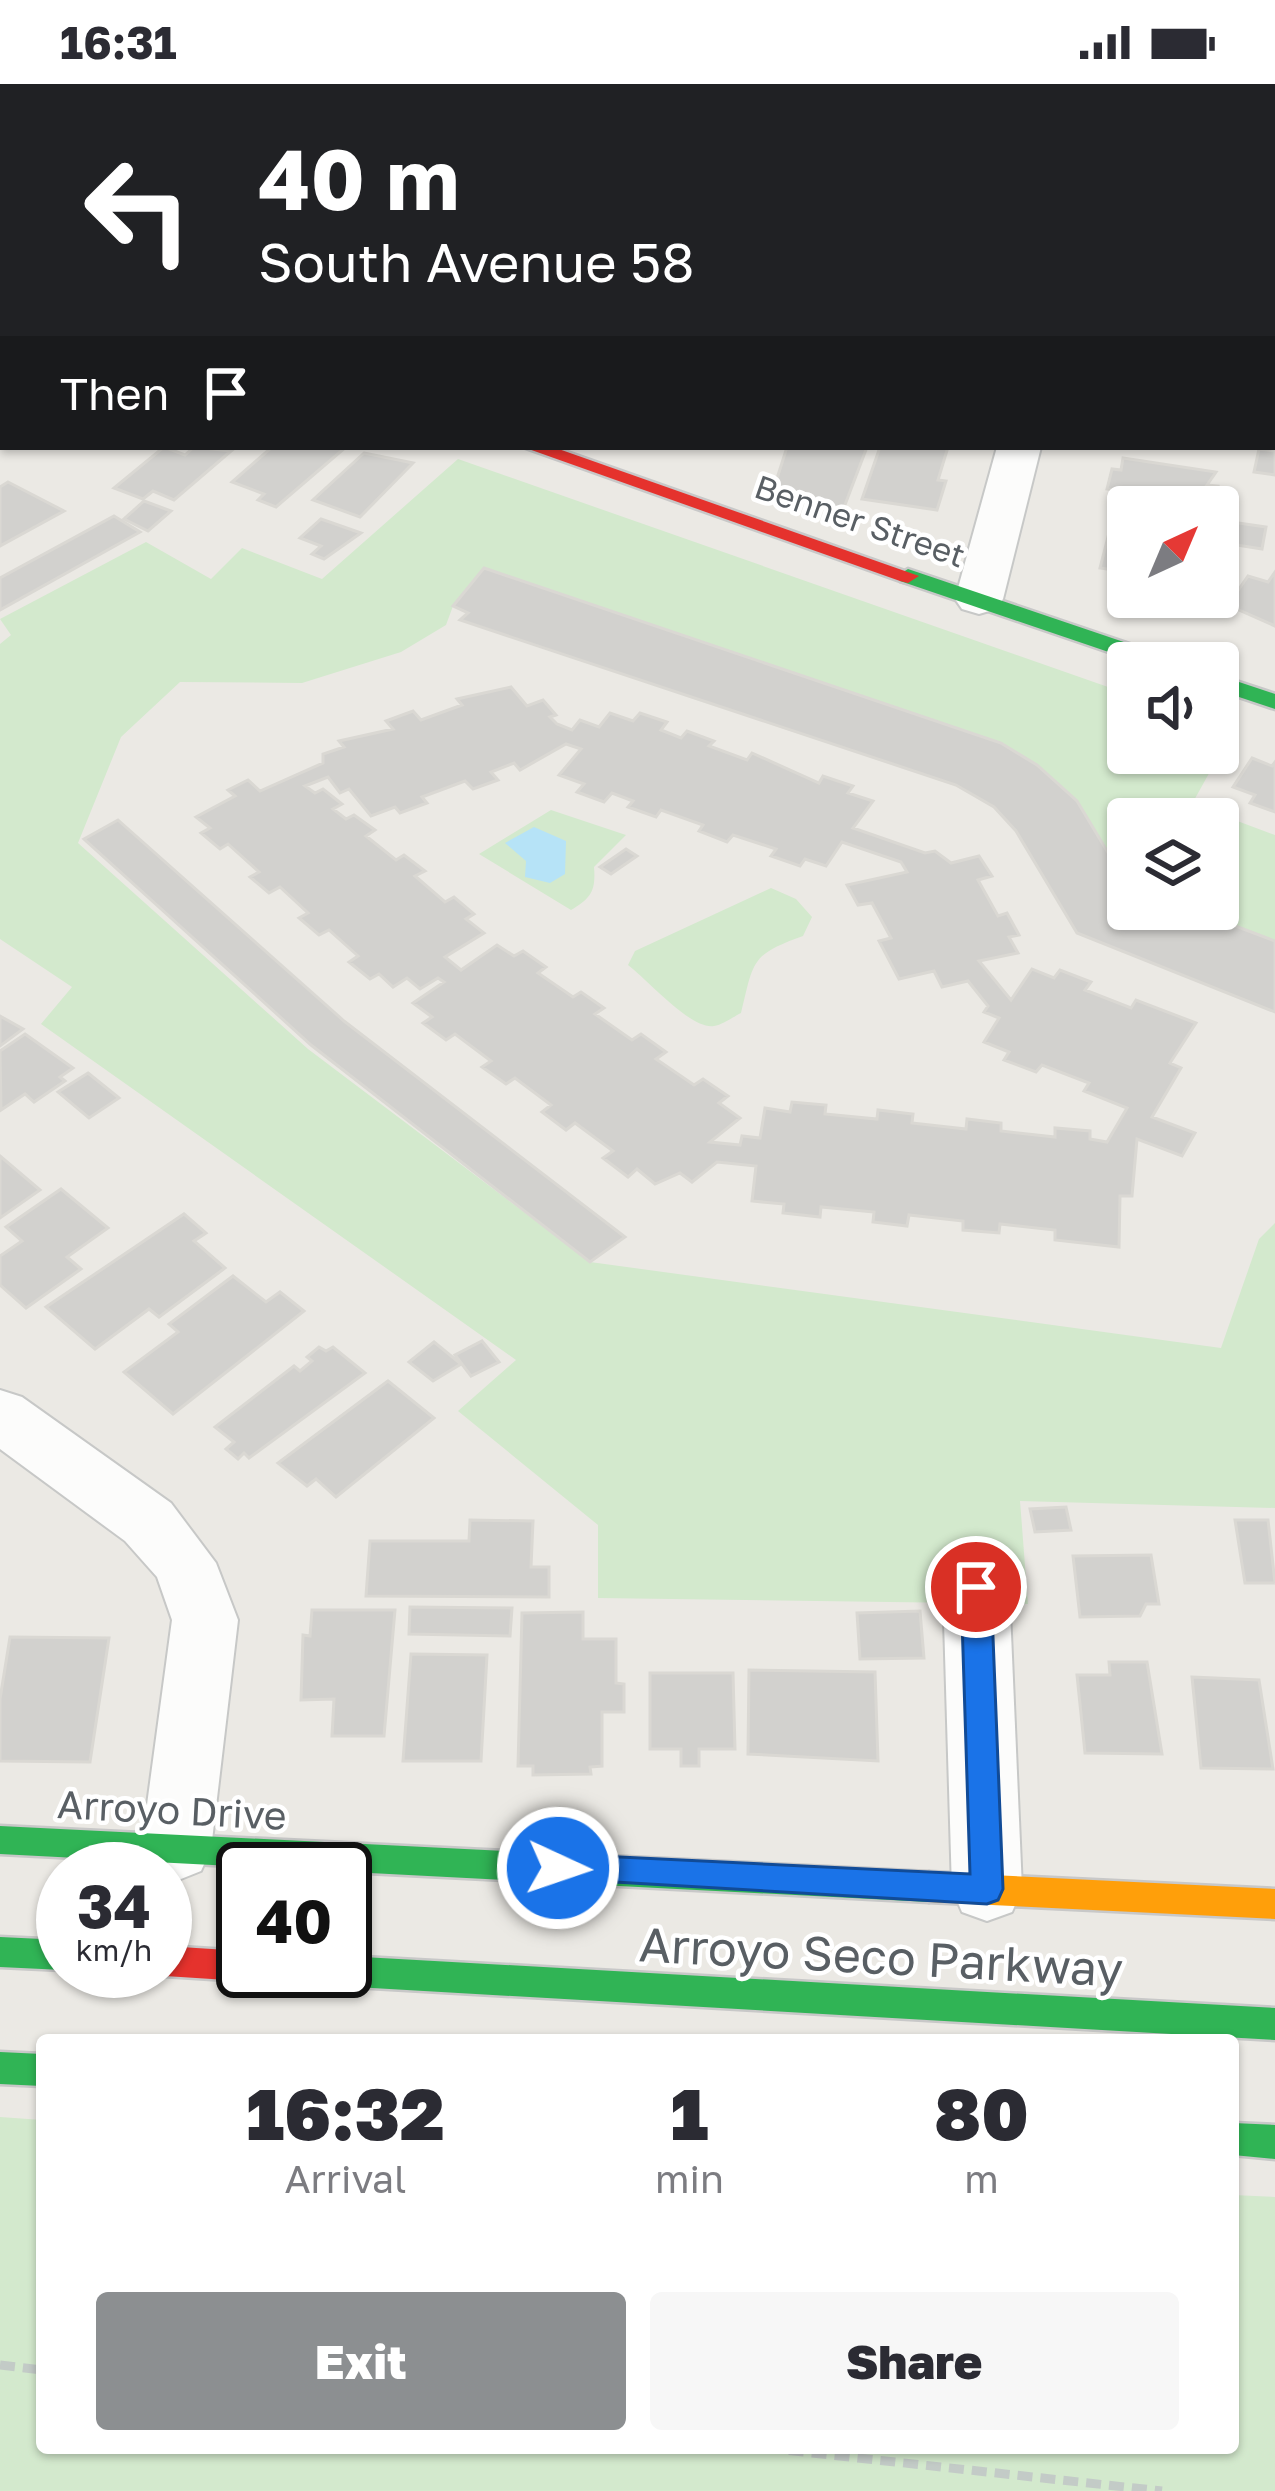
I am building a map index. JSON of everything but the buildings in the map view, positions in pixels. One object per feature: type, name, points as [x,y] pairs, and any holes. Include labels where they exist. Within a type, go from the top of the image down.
[{"type":"main road","name":"Benner Street","points":[[542,450],[1107,644]]},
{"type":"main road","points":[[1239,689],[1275,701]]},
{"type":"main road","name":"Arroyo Drive","points":[[0,1840],[39,1842]]},
{"type":"main road","name":"Arroyo Drive","points":[[192,1850],[1275,1904]]},
{"type":"main road","points":[[0,1952],[36,1954]]},
{"type":"main road","name":"Arroyo Seco Parkway","points":[[372,1973],[1275,2024]]},
{"type":"main road","points":[[0,2068],[36,2070]]},
{"type":"main road","points":[[1239,2139],[1275,2142]]},
{"type":"street","points":[[979,599],[1018,450]]},
{"type":"street","points":[[0,1415],[148,1522],[184,1563],[205,1620],[177,1842]]},
{"type":"street","points":[[976,1587],[987,1889]]},
{"type":"path","points":[[0,2365],[36,2369]]},
{"type":"path","points":[[821,2454],[1162,2491]]},
{"type":"green space","points":[[458,459],[1107,687],[1107,774],[1209,774],[1195,798],[1107,798],[1107,852],[1060,789],[1001,743],[484,568],[453,606],[446,625],[401,652],[302,683],[180,682],[121,737],[78,843],[308,1049],[590,1262],[1221,1348],[1259,1239],[1275,1223],[1275,1508],[1020,1501],[1028,1604],[598,1598],[598,1525],[458,1411],[516,1360],[41,1024],[72,987],[0,939],[0,644],[11,635],[0,619],[146,542],[211,579],[242,548],[322,579]]},
{"type":"green space","points":[[551,810],[626,835],[594,867],[591,893],[571,910],[479,854]]},
{"type":"green space","points":[[1239,822],[1275,835],[1275,941],[1239,927]]},
{"type":"green space","points":[[771,888],[796,899],[812,917],[803,936],[757,962],[741,1013],[728,1021],[714,1026],[694,1020],[628,965],[635,951]]},
{"type":"green space","points":[[0,2117],[36,2120],[36,2454],[1239,2454],[1239,2195],[1275,2197],[1275,2491],[0,2491]]},
{"type":"water","points":[[534,827],[566,841],[565,874],[550,883],[525,877],[526,861],[505,843]]},
{"type":"traffic: fast","points":[[908,576],[1107,644]]},
{"type":"traffic: fast","points":[[1239,689],[1275,702]]},
{"type":"traffic: fast","points":[[0,1840],[929,1887]]},
{"type":"traffic: fast","points":[[0,1952],[36,1954]]},
{"type":"traffic: fast","points":[[372,1973],[1275,2024]]},
{"type":"traffic: fast","points":[[0,2068],[36,2070]]},
{"type":"traffic: fast","points":[[1239,2139],[1275,2142]]},
{"type":"traffic: slow","points":[[929,1887],[1275,1904]]},
{"type":"traffic: jam","points":[[542,450],[908,576]]},
{"type":"traffic: jam","points":[[192,1963],[216,1964]]},
{"type":"route","points":[[558,1868],[987,1889],[976,1587]]}]
